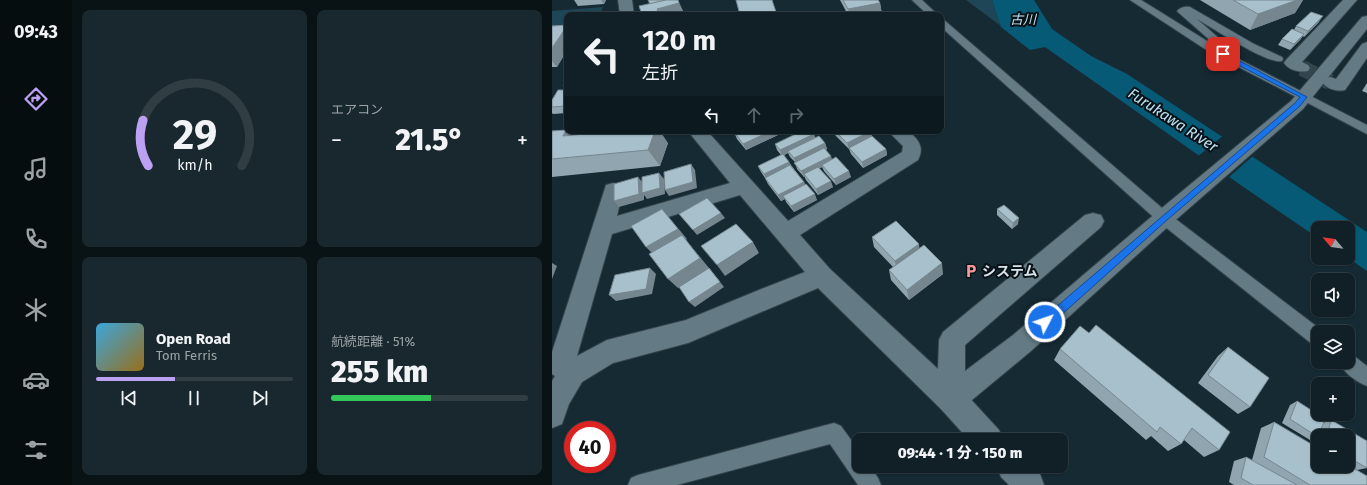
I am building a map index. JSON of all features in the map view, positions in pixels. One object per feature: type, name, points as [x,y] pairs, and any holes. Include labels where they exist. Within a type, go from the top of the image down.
[{"type":"street","points":[[625,0],[627,12]]},
{"type":"street","points":[[1302,68],[1292,63],[1350,0]]},
{"type":"street","points":[[951,399],[1022,343],[1301,101],[1367,20]]},
{"type":"street","points":[[1330,82],[1339,86],[1362,64],[1367,47]]},
{"type":"street","points":[[700,134],[822,276],[951,399],[983,433]]},
{"type":"street","points":[[786,233],[910,155],[912,144],[900,134]]},
{"type":"street","points":[[603,228],[744,186]]},
{"type":"street","points":[[573,373],[561,364],[603,228],[613,190]]},
{"type":"street","points":[[951,399],[952,340],[1093,221]]},
{"type":"street","points":[[552,414],[557,398],[573,373],[607,352],[688,331],[767,297],[822,276]]},
{"type":"street","points":[[1018,473],[1029,485]]},
{"type":"lane","points":[[917,0],[930,12]]},
{"type":"lane","points":[[1135,0],[1212,49],[1244,66],[1301,101],[1367,130]]},
{"type":"lane","points":[[1244,66],[1248,64],[1224,47],[1182,11],[1187,9],[1250,46],[1278,59]]},
{"type":"lane","points":[[944,25],[1168,215],[1311,332]]},
{"type":"lane","points":[[1355,367],[1367,376]]},
{"type":"lane","points":[[638,485],[834,433],[871,485]]},
{"type":"shaded area","points":[[966,0],[992,0],[1001,26]]},
{"type":"shaded area","points":[[603,7],[601,12],[564,12],[564,36],[552,37],[552,11]]},
{"type":"water","name":"古川","points":[[992,0],[1034,0],[1052,29],[1091,56],[1127,74],[1350,221],[1311,221],[1311,233],[1045,47],[1030,50],[1001,27]]},
{"type":"water","name":"古川","points":[[1355,224],[1367,232],[1367,271],[1355,263]]},
{"type":"pier","points":[[1224,135],[1254,155],[1228,178],[1197,157]]},
{"type":"building","points":[[648,0],[666,0],[650,4]]},
{"type":"building","points":[[666,0],[678,0],[679,3],[657,9],[658,12],[641,12],[639,6]]},
{"type":"building","points":[[736,0],[772,0],[776,12],[739,12]]},
{"type":"building","points":[[843,0],[878,0],[880,3],[848,9]]},
{"type":"building","points":[[1233,0],[1297,0],[1258,14]]},
{"type":"building","points":[[1311,12],[1323,16],[1308,31],[1296,26]]},
{"type":"building","points":[[564,25],[564,30],[552,48],[552,26]]},
{"type":"building","points":[[1292,29],[1304,34],[1294,44],[1282,39]]},
{"type":"building","points":[[558,90],[564,90],[564,106],[552,107],[552,100]]},
{"type":"building","points":[[564,130],[563,136],[585,134],[654,134],[648,150],[552,159],[552,131]]},
{"type":"building","points":[[736,134],[765,134],[743,144]]},
{"type":"building","points":[[796,134],[814,134],[780,150],[775,144]]},
{"type":"building","points":[[838,134],[865,134],[847,143]]},
{"type":"building","points":[[819,136],[825,143],[794,158],[788,151]]},
{"type":"building","points":[[872,136],[886,149],[862,162],[849,148]]},
{"type":"building","points":[[824,148],[831,156],[801,171],[794,163]]},
{"type":"building","points":[[783,154],[789,162],[764,174],[758,166]]},
{"type":"building","points":[[836,157],[849,171],[834,179],[822,165]]},
{"type":"building","points":[[691,164],[693,182],[665,190],[664,172]]},
{"type":"building","points":[[790,165],[804,182],[778,195],[765,178]]},
{"type":"building","points":[[818,167],[831,181],[816,189],[804,174]]},
{"type":"building","points":[[659,173],[660,188],[642,193],[642,177]]},
{"type":"building","points":[[638,177],[639,194],[614,201],[614,184]]},
{"type":"building","points":[[806,184],[815,194],[791,206],[783,196]]},
{"type":"building","points":[[707,198],[721,213],[693,230],[679,214]]},
{"type":"building","points":[[1004,205],[1019,218],[1013,223],[997,209]]},
{"type":"building","points":[[662,209],[678,229],[646,247],[631,226]]},
{"type":"building","points":[[896,221],[919,244],[895,261],[872,237]]},
{"type":"building","points":[[736,224],[753,242],[717,265],[701,246]]},
{"type":"building","points":[[682,235],[700,258],[668,279],[649,254]]},
{"type":"building","points":[[924,245],[942,263],[907,290],[889,270]]},
{"type":"building","points":[[650,268],[646,289],[609,295],[615,275]]},
{"type":"building","points":[[709,268],[720,282],[689,302],[679,287]]},
{"type":"building","points":[[1096,325],[1230,432],[1219,450],[1192,428],[1181,444],[1160,427],[1157,432],[1060,349],[1080,326],[1089,333]]},
{"type":"building","points":[[1228,347],[1269,378],[1250,407],[1208,375]]},
{"type":"building","points":[[1297,401],[1311,410],[1311,421],[1324,421],[1321,429],[1311,429],[1311,432],[1290,419]]},
{"type":"building","points":[[1331,421],[1333,421],[1346,429],[1329,429]]},
{"type":"building","points":[[1274,422],[1311,444],[1311,473],[1355,473],[1355,469],[1367,476],[1367,485],[1310,485],[1264,457]]},
{"type":"building","points":[[1355,434],[1367,441],[1367,468],[1355,461]]},
{"type":"building","points":[[1246,457],[1297,485],[1253,485],[1241,478]]},
{"type":"tunnel","points":[[1302,68],[1330,82]]},
{"type":"place","name":"システム","points":[[971,271]]},
{"type":"route","points":[[1045,322],[1297,105],[1304,97],[1223,54]]},
{"type":"water label","name":"Furukawa River","points":[[1173,120]]}]
